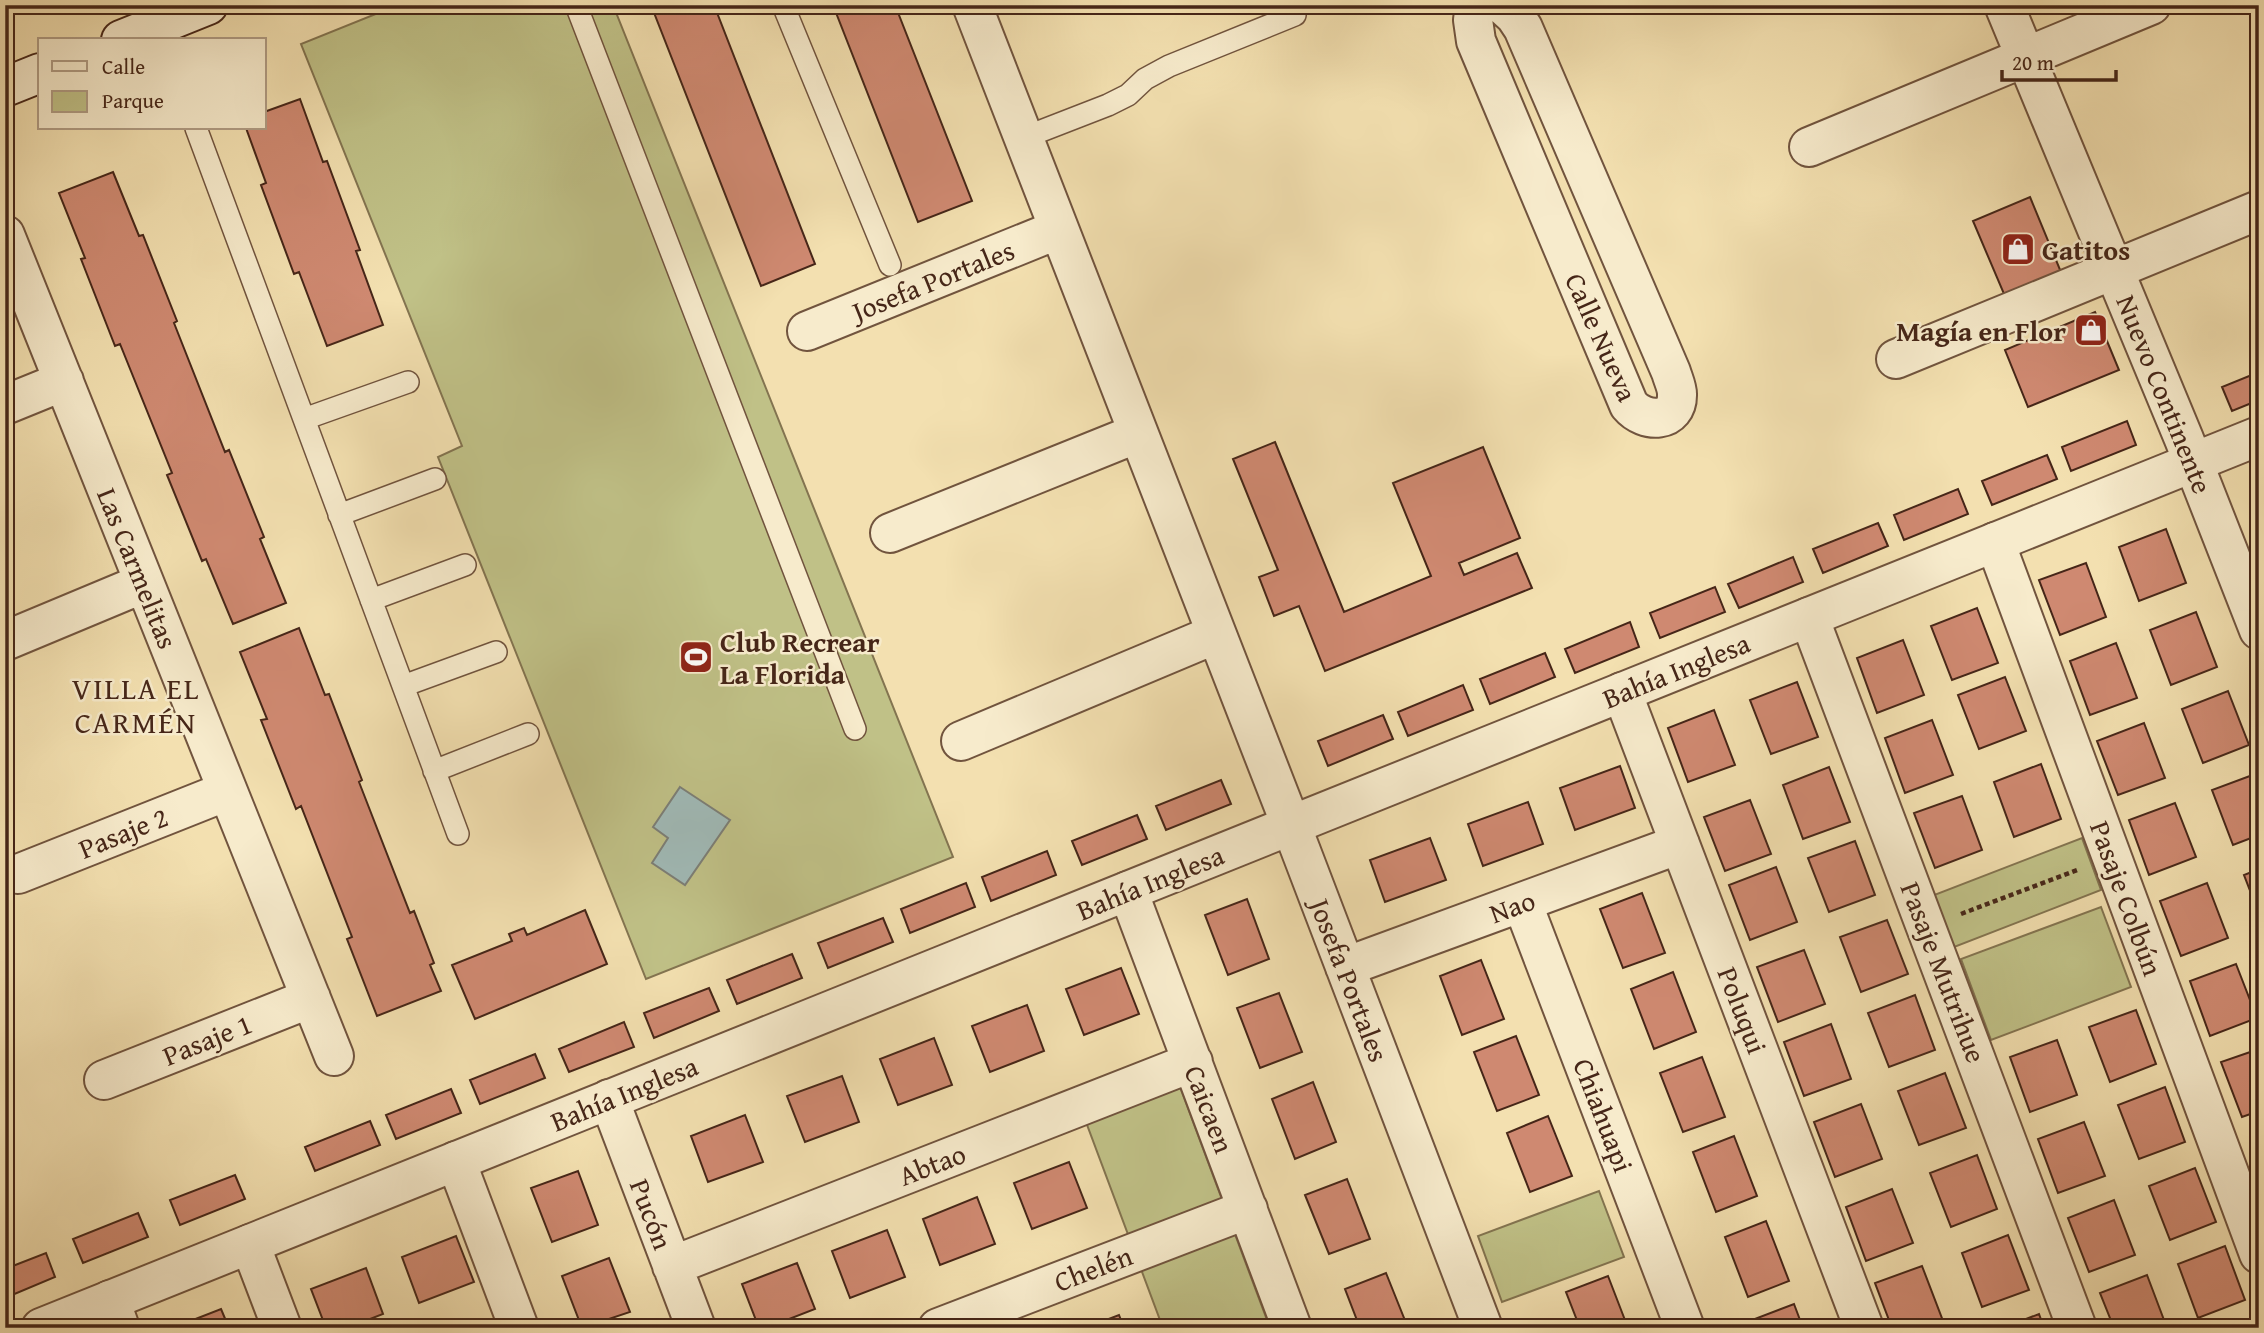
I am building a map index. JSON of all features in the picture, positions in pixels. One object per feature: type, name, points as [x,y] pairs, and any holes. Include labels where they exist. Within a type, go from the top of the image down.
[{"type":"street","points":[[125,38],[208,5]]},
{"type":"street","name":"Josefa Portales","points":[[972,5],[1291,825],[1483,1328]]},
{"type":"street","name":"Calle Nueva","points":[[1475,5],[1473,20],[1476,41],[1629,405],[1645,418],[1662,417],[1675,406],[1677,396],[1671,373],[1523,28],[1503,5]]},
{"type":"street","name":"Nuevo Continente","points":[[2004,5],[2194,462],[2259,630]]},
{"type":"street","points":[[1809,147],[2151,5]]},
{"type":"street","points":[[5,87],[38,74]]},
{"type":"street","points":[[1896,359],[2259,209]]},
{"type":"street","name":"Josefa Portales","points":[[807,331],[1059,229]]},
{"type":"street","name":"Las Carmelitas","points":[[5,235],[334,1056]]},
{"type":"street","points":[[5,405],[64,381]]},
{"type":"street","points":[[890,533],[1138,433]]},
{"type":"street","name":"Bahía Inglesa","points":[[41,1328],[115,1314],[250,1244],[2259,436]]},
{"type":"street","name":"Pasaje Colbún","points":[[1995,542],[2259,1254]]},
{"type":"street","points":[[5,641],[144,583]]},
{"type":"street","name":"Pasaje Mutrihue","points":[[1809,617],[2077,1328]]},
{"type":"street","points":[[961,741],[1216,634]]},
{"type":"street","name":"Poluqui","points":[[1622,692],[1864,1328]]},
{"type":"street","name":"Pasaje 2","points":[[18,874],[227,791]]},
{"type":"street","name":"Nao","points":[[1345,968],[1680,844]]},
{"type":"street","name":"Caicaen","points":[[1128,891],[1292,1328]]},
{"type":"street","name":"Chiahuapi","points":[[1522,902],[1685,1328]]},
{"type":"street","name":"Pasaje 1","points":[[104,1080],[310,999]]},
{"type":"street","name":"Abtao","points":[[672,1266],[1192,1062]]},
{"type":"street","name":"Pucón","points":[[609,1099],[696,1328]]},
{"type":"street","points":[[456,1161],[519,1328]]},
{"type":"street","name":"Chelén","points":[[938,1328],[1248,1209]]},
{"type":"street","points":[[250,1244],[282,1328]]},
{"type":"lane","points":[[576,5],[855,729]]},
{"type":"lane","points":[[783,5],[890,265]]},
{"type":"lane","points":[[1023,138],[1108,105],[1128,95],[1145,79],[1169,66],[1295,15]]},
{"type":"lane","points":[[197,130],[458,834]]},
{"type":"lane","points":[[304,419],[408,382]]},
{"type":"lane","points":[[339,515],[435,479]]},
{"type":"lane","points":[[371,600],[465,565]]},
{"type":"lane","points":[[403,686],[496,652]]},
{"type":"lane","points":[[434,771],[528,734]]},
{"type":"path","points":[[1927,927],[2112,856]]},
{"type":"green space","name":"Club Recrear La Florida","points":[[398,5],[613,5],[953,857],[646,979],[438,457],[462,446],[301,44]]},
{"type":"green space","points":[[2082,838],[2101,890],[1949,949],[1929,897]]},
{"type":"green space","points":[[2101,907],[2131,987],[1991,1040],[1961,959]]},
{"type":"green space","points":[[1180,1087],[1270,1328],[1163,1328],[1086,1122]]},
{"type":"green space","points":[[1599,1191],[1624,1257],[1502,1302],[1478,1236]]},
{"type":"water","points":[[680,787],[730,820],[685,885],[652,863],[668,838],[653,827]]},
{"type":"building","points":[[651,5],[714,5],[815,264],[761,286]]},
{"type":"building","points":[[833,5],[895,5],[972,201],[918,222]]},
{"type":"building","points":[[300,99],[323,162],[327,161],[360,250],[356,251],[383,325],[327,346],[299,272],[294,274],[261,185],[266,183],[247,130],[266,130],[266,111]]},
{"type":"building","points":[[113,172],[139,236],[143,235],[177,321],[174,323],[225,452],[229,450],[264,537],[260,539],[286,603],[233,624],[206,559],[202,561],[167,475],[172,473],[120,344],[115,346],[59,193]]},
{"type":"building","name":"Gatitos","points":[[2030,197],[2063,277],[2007,301],[1973,221]]},
{"type":"building","points":[[2095,312],[2119,370],[2028,407],[2005,350]]},
{"type":"building","points":[[2259,372],[2259,400],[2232,411],[2222,387]]},
{"type":"building","points":[[2127,421],[2136,445],[2071,471],[2062,447]]},
{"type":"building","points":[[1275,442],[1344,612],[1431,576],[1393,483],[1483,447],[1520,538],[1459,563],[1464,575],[1517,553],[1532,588],[1325,671],[1299,606],[1274,616],[1259,577],[1278,570],[1233,459]]},
{"type":"building","points":[[2047,455],[2057,479],[1992,505],[1982,481]]},
{"type":"building","points":[[1958,489],[1968,514],[1904,540],[1894,515]]},
{"type":"building","points":[[1878,523],[1888,546],[1823,573],[1813,549]]},
{"type":"building","points":[[2166,529],[2186,583],[2139,601],[2119,547]]},
{"type":"building","points":[[1793,557],[1803,582],[1739,608],[1728,584]]},
{"type":"building","points":[[2086,563],[2106,617],[2060,635],[2039,580]]},
{"type":"building","points":[[1715,587],[1725,612],[1660,638],[1650,613]]},
{"type":"building","points":[[1977,608],[1998,663],[1952,680],[1931,626]]},
{"type":"building","points":[[2196,612],[2217,667],[2171,685],[2150,630]]},
{"type":"building","points":[[1630,622],[1639,647],[1575,673],[1565,649]]},
{"type":"building","points":[[299,628],[325,695],[329,694],[362,780],[359,782],[410,913],[414,911],[434,963],[430,965],[441,991],[377,1016],[347,939],[352,937],[301,806],[296,809],[261,720],[267,719],[240,652]]},
{"type":"building","points":[[1903,640],[1924,695],[1877,713],[1857,658]]},
{"type":"building","points":[[2116,643],[2137,698],[2090,715],[2070,661]]},
{"type":"building","points":[[1545,653],[1555,677],[1490,704],[1480,679]]},
{"type":"building","points":[[2005,677],[2026,731],[1979,749],[1958,695]]},
{"type":"building","points":[[1797,682],[1818,737],[1771,754],[1750,700]]},
{"type":"building","points":[[1463,685],[1473,710],[1408,736],[1398,712]]},
{"type":"building","points":[[2228,691],[2249,745],[2203,763],[2182,709]]},
{"type":"building","points":[[1714,710],[1735,765],[1688,782],[1668,728]]},
{"type":"building","points":[[1383,715],[1393,739],[1328,766],[1318,741]]},
{"type":"building","points":[[1932,720],[1953,775],[1905,793],[1885,738]]},
{"type":"building","points":[[2144,723],[2165,778],[2118,795],[2097,741]]},
{"type":"building","points":[[2041,764],[2061,819],[2014,837],[1994,782]]},
{"type":"building","points":[[1620,766],[1635,808],[1575,830],[1560,788]]},
{"type":"building","points":[[1829,767],[1850,822],[1803,839],[1783,785]]},
{"type":"building","points":[[2258,773],[2259,835],[2233,845],[2212,790]]},
{"type":"building","points":[[1221,780],[1231,804],[1166,830],[1156,806]]},
{"type":"building","points":[[1962,796],[1982,850],[1935,868],[1914,813]]},
{"type":"building","points":[[1750,800],[1771,854],[1725,871],[1704,817]]},
{"type":"building","points":[[1528,802],[1543,844],[1483,866],[1468,824]]},
{"type":"building","points":[[2175,803],[2196,857],[2149,875],[2129,820]]},
{"type":"building","points":[[1137,815],[1147,839],[1082,865],[1072,841]]},
{"type":"building","points":[[1430,838],[1446,880],[1385,902],[1370,860]]},
{"type":"building","points":[[1855,841],[1875,895],[1829,912],[1808,858]]},
{"type":"building","points":[[1047,851],[1056,875],[991,901],[982,877]]},
{"type":"building","points":[[1776,867],[1797,922],[1750,940],[1729,885]]},
{"type":"building","points":[[2259,869],[2259,914],[2244,875]]},
{"type":"building","points":[[966,883],[975,907],[910,933],[901,909]]},
{"type":"building","points":[[2207,883],[2228,938],[2181,956],[2160,901]]},
{"type":"building","points":[[1642,893],[1665,953],[1623,968],[1600,909]]},
{"type":"building","points":[[1247,899],[1269,959],[1228,975],[1205,915]]},
{"type":"building","points":[[585,910],[607,964],[475,1019],[452,965],[512,941],[509,934],[524,928],[527,935]]},
{"type":"building","points":[[883,918],[893,942],[828,968],[818,943]]},
{"type":"building","points":[[1887,920],[1908,974],[1861,992],[1840,937]]},
{"type":"building","points":[[1804,950],[1825,1004],[1778,1022],[1757,967]]},
{"type":"building","points":[[792,954],[802,978],[737,1004],[727,980]]},
{"type":"building","points":[[1481,960],[1504,1019],[1462,1035],[1440,976]]},
{"type":"building","points":[[2236,964],[2257,1018],[2210,1036],[2190,981]]},
{"type":"building","points":[[1121,968],[1139,1014],[1084,1035],[1066,989]]},
{"type":"building","points":[[1673,972],[1696,1032],[1654,1049],[1631,989]]},
{"type":"building","points":[[709,988],[719,1011],[654,1038],[644,1013]]},
{"type":"building","points":[[1279,993],[1302,1052],[1260,1068],[1237,1008]]},
{"type":"building","points":[[1915,995],[1935,1050],[1889,1067],[1868,1013]]},
{"type":"building","points":[[1027,1005],[1044,1051],[990,1072],[972,1026]]},
{"type":"building","points":[[2136,1010],[2156,1064],[2110,1082],[2089,1027]]},
{"type":"building","points":[[624,1022],[634,1047],[569,1072],[559,1049]]},
{"type":"building","points":[[1831,1024],[1851,1079],[1804,1096],[1784,1042]]},
{"type":"building","points":[[1516,1036],[1539,1095],[1497,1111],[1474,1052]]},
{"type":"building","points":[[934,1038],[952,1085],[898,1105],[880,1059]]},
{"type":"building","points":[[2057,1040],[2077,1095],[2030,1112],[2010,1057]]},
{"type":"building","points":[[2259,1049],[2259,1111],[2242,1117],[2221,1062]]},
{"type":"building","points":[[535,1054],[545,1078],[480,1104],[470,1080]]},
{"type":"building","points":[[1702,1057],[1725,1117],[1683,1132],[1660,1073]]},
{"type":"building","points":[[1945,1073],[1966,1128],[1919,1145],[1898,1091]]},
{"type":"building","points":[[842,1076],[859,1122],[805,1142],[787,1096]]},
{"type":"building","points":[[1313,1082],[1336,1142],[1295,1159],[1272,1099]]},
{"type":"building","points":[[2165,1087],[2185,1142],[2139,1159],[2118,1105]]},
{"type":"building","points":[[451,1089],[461,1113],[396,1139],[386,1115]]},
{"type":"building","points":[[1861,1104],[1882,1159],[1835,1177],[1814,1122]]},
{"type":"building","points":[[745,1115],[763,1162],[708,1182],[691,1136]]},
{"type":"building","points":[[1548,1116],[1572,1176],[1530,1192],[1507,1133]]},
{"type":"building","points":[[370,1121],[380,1145],[315,1171],[305,1147]]},
{"type":"building","points":[[2084,1122],[2105,1176],[2058,1193],[2038,1139]]},
{"type":"building","points":[[1734,1136],[1757,1196],[1716,1212],[1693,1152]]},
{"type":"building","points":[[1977,1155],[1997,1209],[1951,1227],[1930,1173]]},
{"type":"building","points":[[1069,1162],[1087,1208],[1032,1229],[1014,1183]]},
{"type":"building","points":[[2195,1168],[2216,1222],[2170,1240],[2149,1186]]},
{"type":"building","points":[[578,1171],[598,1225],[552,1242],[531,1188]]},
{"type":"building","points":[[235,1175],[245,1199],[180,1225],[170,1200]]},
{"type":"building","points":[[1347,1179],[1370,1239],[1329,1254],[1305,1195]]},
{"type":"building","points":[[1892,1189],[1913,1243],[1866,1261],[1846,1207]]},
{"type":"building","points":[[977,1197],[995,1244],[940,1265],[923,1219]]},
{"type":"building","points":[[2114,1200],[2135,1255],[2089,1272],[2068,1218]]},
{"type":"building","points":[[138,1213],[148,1237],[83,1263],[73,1239]]},
{"type":"building","points":[[1766,1221],[1789,1281],[1748,1297],[1725,1237]]},
{"type":"building","points":[[887,1230],[905,1277],[850,1298],[832,1251]]},
{"type":"building","points":[[2008,1235],[2029,1290],[1982,1307],[1962,1253]]},
{"type":"building","points":[[456,1236],[474,1282],[419,1303],[402,1257]]},
{"type":"building","points":[[2225,1246],[2245,1300],[2198,1318],[2178,1264]]},
{"type":"building","points":[[46,1253],[55,1277],[5,1298],[5,1269]]},
{"type":"building","points":[[609,1258],[630,1312],[582,1328],[562,1276]]},
{"type":"building","points":[[797,1263],[815,1309],[766,1328],[759,1328],[742,1284]]},
{"type":"building","points":[[1922,1266],[1943,1321],[1923,1328],[1892,1328],[1875,1283]]},
{"type":"building","points":[[366,1268],[383,1314],[347,1328],[326,1328],[311,1289]]},
{"type":"building","points":[[1386,1273],[1408,1328],[1360,1328],[1345,1289]]},
{"type":"building","points":[[2147,1275],[2167,1328],[2114,1328],[2100,1293]]},
{"type":"building","points":[[1608,1276],[1628,1328],[1580,1328],[1566,1292]]},
{"type":"building","points":[[1794,1304],[1803,1328],[1755,1328],[1752,1320]]},
{"type":"building","points":[[221,1309],[229,1328],[175,1328],[175,1327]]},
{"type":"building","points":[[2039,1314],[2044,1328],[2003,1328]]},
{"type":"building","points":[[1119,1315],[1124,1328],[1085,1328]]},
{"type":"place","name":"Gatitos","points":[[2018,249]]},
{"type":"place","name":"Magía en Flor","points":[[2091,330]]},
{"type":"place","name":"Club Recrear La Florida","points":[[696,657]]},
{"type":"district","name":"VILLA EL CARMÉN","points":[[136,705]]}]
